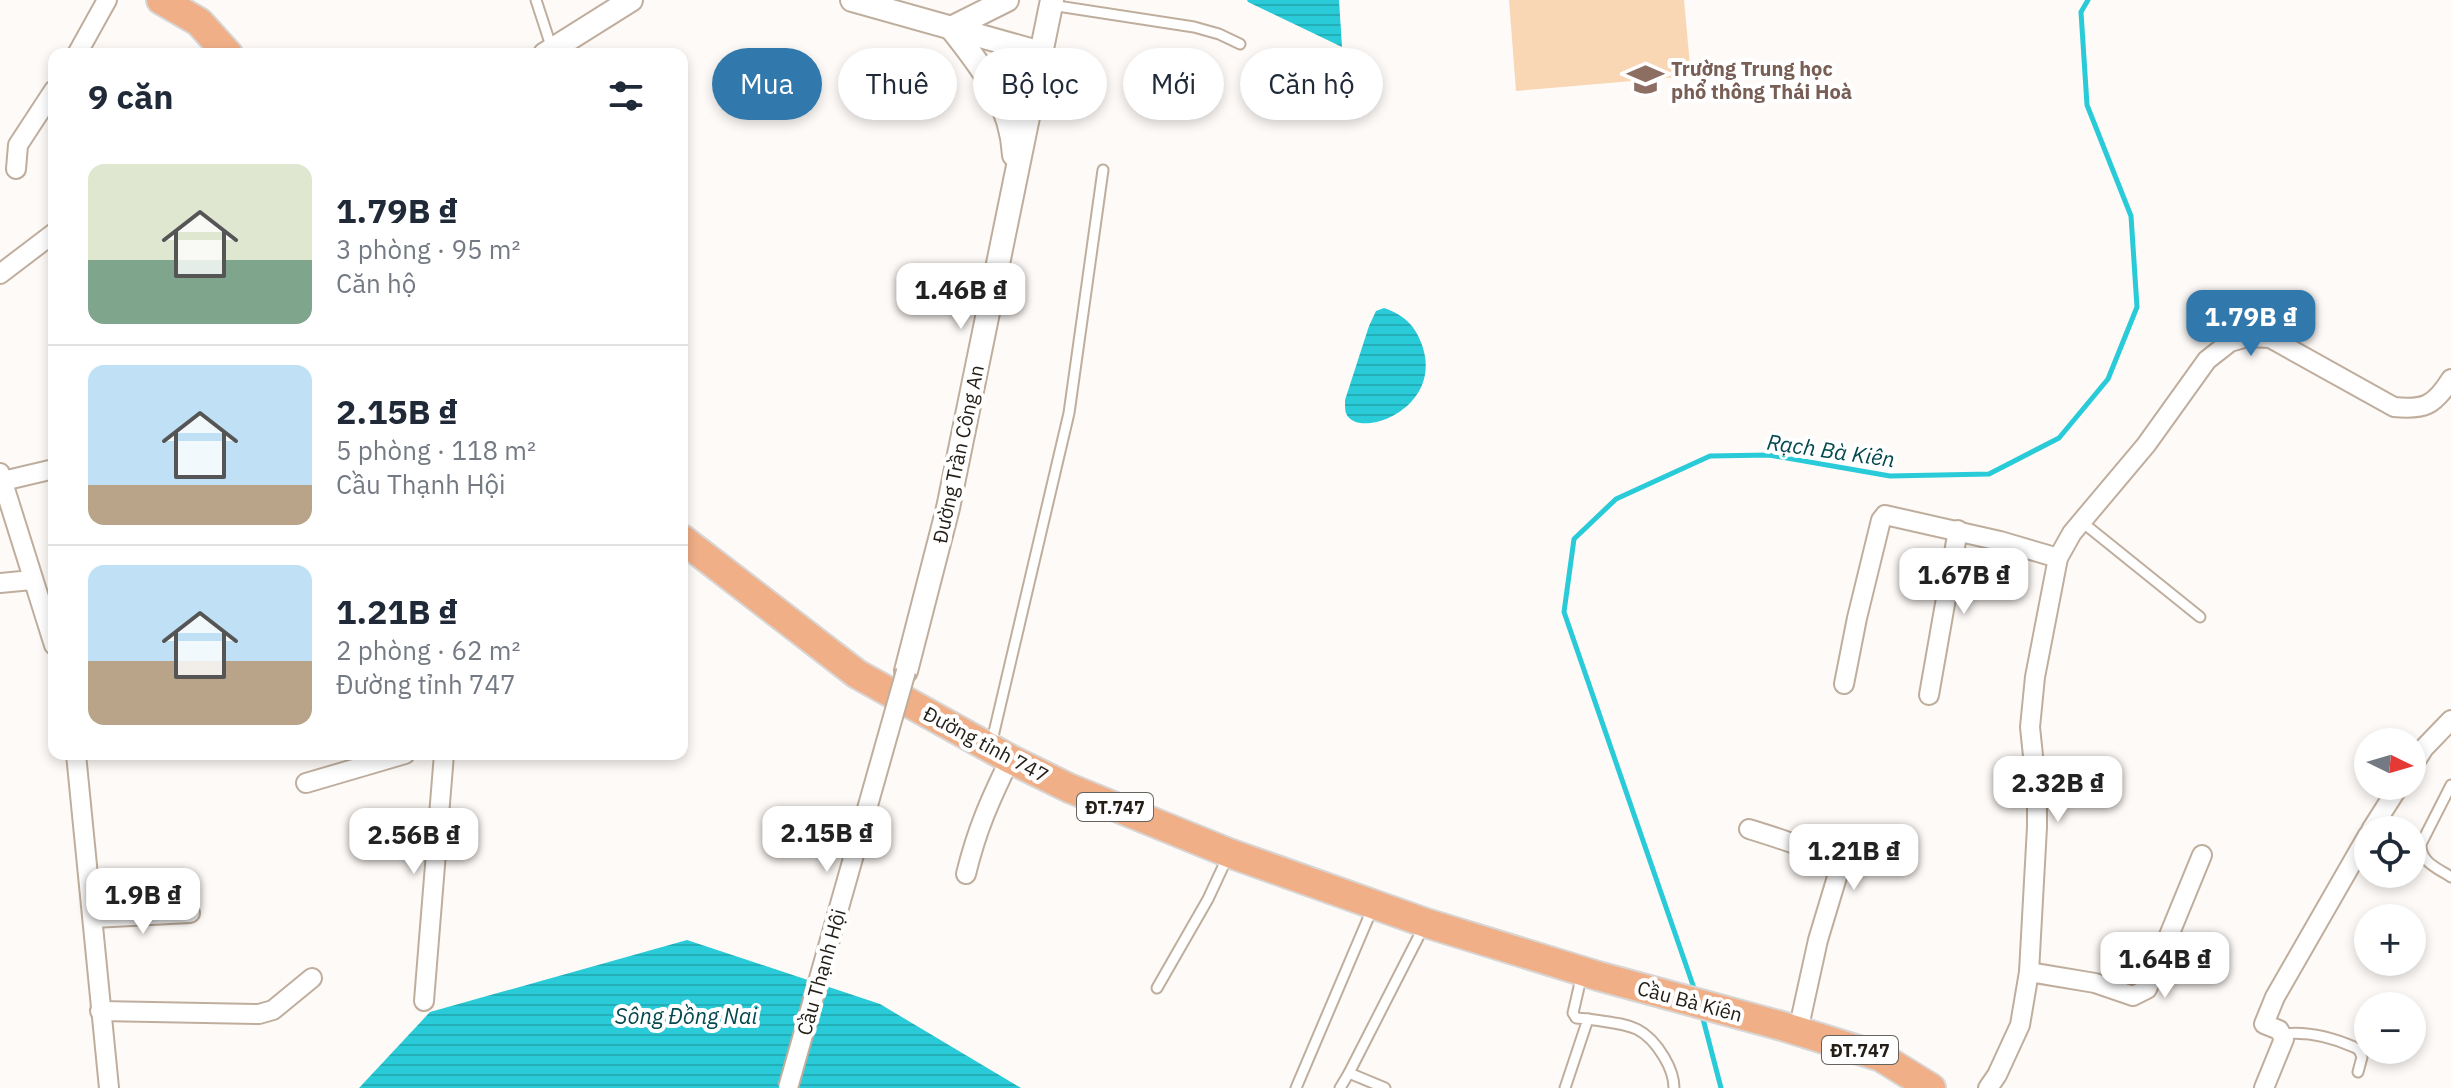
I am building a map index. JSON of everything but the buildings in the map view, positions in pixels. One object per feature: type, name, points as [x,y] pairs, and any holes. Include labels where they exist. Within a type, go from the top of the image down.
[{"type":"main road","points":[[161,0],[199,22],[223,48]]},
{"type":"main road","name":"Đường tỉnh 747","points":[[688,544],[857,674],[1000,754],[1069,788],[1229,853],[1426,923],[1591,973]]},
{"type":"main road","name":"Cầu Bà Kiên","points":[[1591,973],[1790,1028]]},
{"type":"main road","name":"ĐT.747","points":[[1790,1028],[1881,1057],[1931,1088]]},
{"type":"street","points":[[80,48],[107,0]]},
{"type":"street","points":[[554,48],[631,0]]},
{"type":"street","points":[[852,0],[1023,48]]},
{"type":"street","points":[[951,28],[1007,0]]},
{"type":"street","name":"Đường Trần Công An","points":[[1042,48],[1051,2]]},
{"type":"street","points":[[951,28],[982,68],[1004,106],[1013,136],[1015,181]]},
{"type":"street","points":[[16,169],[18,145],[48,99]]},
{"type":"street","name":"Đường Trần Công An","points":[[906,671],[948,508],[1027,120]]},
{"type":"street","points":[[0,274],[48,238]]},
{"type":"street","points":[[1988,1088],[2020,1025],[2029,972],[2037,827],[2030,727],[2035,677],[2058,558],[2072,533],[2146,445],[2207,360],[2230,342],[2247,337],[2270,338],[2394,407],[2416,409],[2431,403],[2451,379]]},
{"type":"street","points":[[48,470],[1,477],[48,627]]},
{"type":"street","points":[[1844,684],[1857,618],[1881,520],[1885,515],[1958,530],[2058,558]]},
{"type":"street","points":[[1929,695],[1958,530]]},
{"type":"street","points":[[0,583],[32,580]]},
{"type":"street","name":"Cầu Thạnh Hội","points":[[788,1088],[906,671]]},
{"type":"street","points":[[2426,746],[2451,720]]},
{"type":"street","points":[[966,874],[1000,754]]},
{"type":"street","points":[[77,760],[109,1088]]},
{"type":"street","points":[[306,783],[385,760]]},
{"type":"street","points":[[424,1001],[444,760]]},
{"type":"street","points":[[1749,829],[1791,843],[1830,860],[1835,866],[1837,877],[1790,1028]]},
{"type":"street","points":[[2029,972],[2095,983],[2133,996],[2140,995],[2147,989],[2202,855]]},
{"type":"street","points":[[2264,1088],[2284,1039],[2279,1030],[2264,1024],[2265,1019],[2354,860]]},
{"type":"street","points":[[93,918],[190,913]]},
{"type":"street","points":[[100,1011],[259,1014],[273,1010],[312,978]]},
{"type":"lane","points":[[536,0],[547,48]]},
{"type":"lane","points":[[1051,2],[1194,27],[1240,44]]},
{"type":"lane","points":[[1000,754],[1063,444],[1103,170]]},
{"type":"lane","points":[[2082,522],[2200,617]]},
{"type":"lane","points":[[2451,785],[2421,844],[2421,853],[2427,862],[2451,877]]},
{"type":"lane","points":[[1157,988],[1208,899],[1229,853]]},
{"type":"lane","points":[[1296,1088],[1375,904]]},
{"type":"lane","points":[[1340,1088],[1426,923]]},
{"type":"lane","points":[[1591,973],[1573,1013],[1576,1018],[1626,1025],[1643,1031],[1654,1040],[1667,1063],[1674,1088]]},
{"type":"lane","points":[[1565,1088],[1588,1019]]},
{"type":"lane","points":[[2283,1034],[2298,1032],[2318,1035],[2354,1047],[2362,1057],[2358,1072]]},
{"type":"lane","points":[[1349,1073],[1385,1088]]},
{"type":"shaded area","points":[[1509,0],[1684,0],[1691,76],[1516,91]]},
{"type":"water","points":[[1339,0],[1342,47],[1248,2]]},
{"type":"water","points":[[1384,308],[1408,322],[1419,338],[1426,368],[1421,387],[1411,402],[1396,414],[1381,421],[1353,421],[1346,412],[1345,400],[1369,326],[1376,311]]},
{"type":"water","name":"Sông Đồng Nai","points":[[687,940],[880,1004],[1021,1088],[359,1088],[430,1012]]},
{"type":"waterway","name":"Rạch Bà Kiên","points":[[1696,994],[1564,612],[1574,539],[1616,499],[1710,456],[1769,455],[1890,476],[1989,474],[2059,438],[2108,379],[2137,307],[2131,216],[2087,105],[2081,12],[2088,0]]},
{"type":"waterway","name":"Rạch Bà Kiên","points":[[1702,1015],[1721,1088]]},
{"type":"place","name":"Trường Trung học phổ thông Thái Hoà","points":[[1645,79]]}]
